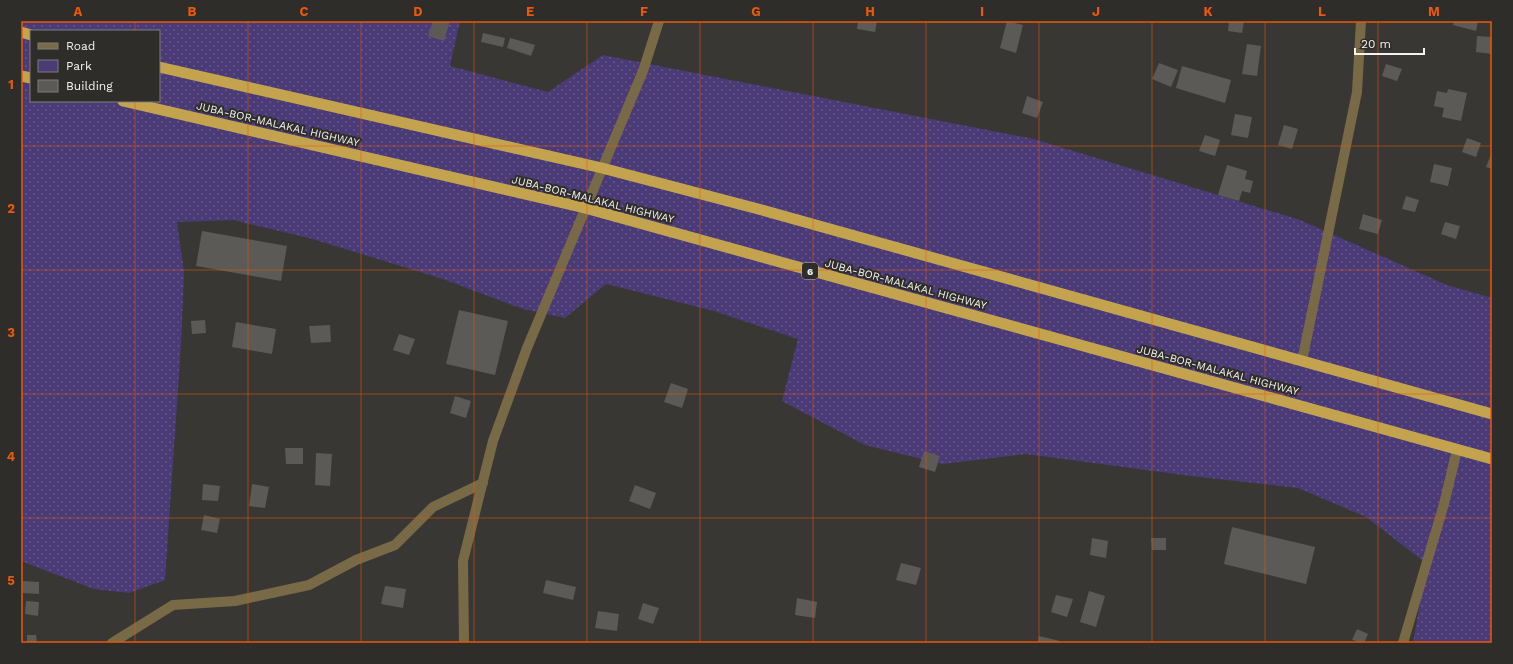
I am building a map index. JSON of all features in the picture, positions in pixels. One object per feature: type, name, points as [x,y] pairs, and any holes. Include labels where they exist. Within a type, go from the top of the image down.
[{"type":"highway","points":[[160,67],[602,168],[770,212],[1492,414]]},
{"type":"highway","name":"JUBA-BOR-MALAKAL HIGHWAY","points":[[127,102],[585,208],[1492,459]]},
{"type":"street","points":[[464,643],[463,561],[493,441],[527,348],[643,71],[659,21]]},
{"type":"street","points":[[1302,361],[1357,92],[1361,21]]},
{"type":"street","points":[[1403,643],[1444,504],[1457,450]]},
{"type":"street","points":[[112,643],[173,605],[234,601],[309,584],[356,560],[395,545],[434,507],[483,483]]},
{"type":"green space","points":[[21,21],[460,21],[450,66],[548,92],[603,55],[1034,139],[1300,220],[1447,285],[1492,298],[1492,643],[1413,643],[1427,564],[1366,517],[1298,488],[1191,476],[1026,454],[942,464],[865,445],[782,401],[798,339],[714,311],[606,284],[565,318],[523,309],[443,279],[309,238],[233,220],[177,222],[184,272],[181,345],[165,580],[129,593],[94,589],[21,561]]},
{"type":"building","points":[[433,21],[450,21],[444,41],[428,36]]},
{"type":"building","points":[[858,21],[877,21],[875,32],[857,29]]},
{"type":"building","points":[[1007,21],[1023,25],[1016,53],[1000,48]]},
{"type":"building","points":[[1229,21],[1244,21],[1242,33],[1228,31]]},
{"type":"building","points":[[1454,21],[1478,21],[1476,31],[1453,25]]},
{"type":"building","points":[[483,33],[505,38],[503,47],[481,42]]},
{"type":"building","points":[[1477,36],[1492,37],[1492,54],[1476,52]]},
{"type":"building","points":[[510,38],[535,45],[531,56],[507,48]]},
{"type":"building","points":[[1247,44],[1261,46],[1257,76],[1242,74]]},
{"type":"building","points":[[1159,63],[1178,70],[1171,87],[1152,79]]},
{"type":"building","points":[[1386,64],[1402,69],[1397,81],[1382,76]]},
{"type":"building","points":[[1182,66],[1231,80],[1225,103],[1176,88]]},
{"type":"building","points":[[1448,89],[1467,93],[1461,121],[1442,117],[1444,108],[1434,106],[1437,91],[1447,93]]},
{"type":"building","points":[[1027,96],[1043,102],[1037,118],[1022,113]]},
{"type":"building","points":[[1235,114],[1252,117],[1248,138],[1231,135]]},
{"type":"building","points":[[1284,125],[1298,129],[1292,149],[1278,145]]},
{"type":"building","points":[[1205,135],[1220,140],[1215,156],[1199,151]]},
{"type":"building","points":[[1467,138],[1481,143],[1476,157],[1462,152]]},
{"type":"building","points":[[1492,152],[1492,169],[1486,167]]},
{"type":"building","points":[[1434,164],[1452,168],[1448,186],[1430,182]]},
{"type":"building","points":[[1227,165],[1247,171],[1245,179],[1253,181],[1250,193],[1242,191],[1239,201],[1218,195]]},
{"type":"building","points":[[1406,196],[1419,200],[1415,212],[1402,209]]},
{"type":"building","points":[[1363,214],[1382,220],[1378,234],[1359,229]]},
{"type":"building","points":[[1445,222],[1460,226],[1456,239],[1441,234]]},
{"type":"building","points":[[202,231],[287,246],[281,281],[196,266]]},
{"type":"building","points":[[459,310],[508,321],[495,375],[446,364]]},
{"type":"building","points":[[205,320],[206,333],[192,334],[191,321]]},
{"type":"building","points":[[236,322],[276,329],[272,354],[232,347]]},
{"type":"building","points":[[330,325],[331,342],[311,343],[309,326]]},
{"type":"building","points":[[399,334],[415,339],[409,355],[393,350]]},
{"type":"building","points":[[671,383],[688,389],[682,408],[664,402]]},
{"type":"building","points":[[455,396],[471,401],[466,418],[450,413]]},
{"type":"building","points":[[285,448],[303,448],[303,464],[286,464]]},
{"type":"building","points":[[924,451],[940,456],[935,472],[919,467]]},
{"type":"building","points":[[316,453],[332,454],[330,486],[315,485]]},
{"type":"building","points":[[203,484],[220,486],[218,501],[202,500]]},
{"type":"building","points":[[252,484],[269,487],[265,508],[249,506]]},
{"type":"building","points":[[635,485],[656,493],[650,509],[629,501]]},
{"type":"building","points":[[204,515],[220,519],[217,533],[201,530]]},
{"type":"building","points":[[1232,527],[1315,547],[1306,584],[1224,564]]},
{"type":"building","points":[[1092,538],[1108,541],[1106,558],[1090,555]]},
{"type":"building","points":[[1151,538],[1166,538],[1166,550],[1152,550]]},
{"type":"building","points":[[901,563],[921,568],[916,585],[896,580]]},
{"type":"building","points":[[546,580],[576,587],[573,600],[543,593]]},
{"type":"building","points":[[23,581],[39,582],[39,594],[23,593]]},
{"type":"building","points":[[385,586],[406,589],[403,608],[381,604]]},
{"type":"building","points":[[1089,591],[1105,596],[1096,627],[1080,622]]},
{"type":"building","points":[[1056,595],[1073,599],[1067,617],[1051,612]]},
{"type":"building","points":[[797,598],[817,602],[815,618],[795,615]]},
{"type":"building","points":[[26,601],[39,602],[38,616],[25,614]]},
{"type":"building","points":[[643,603],[659,608],[653,624],[638,619]]},
{"type":"building","points":[[598,611],[619,614],[617,631],[595,628]]},
{"type":"building","points":[[1357,629],[1368,634],[1364,643],[1352,640]]},
{"type":"building","points":[[27,635],[36,635],[37,643],[27,643]]},
{"type":"building","points":[[1039,636],[1060,641],[1059,643],[1038,643]]}]
